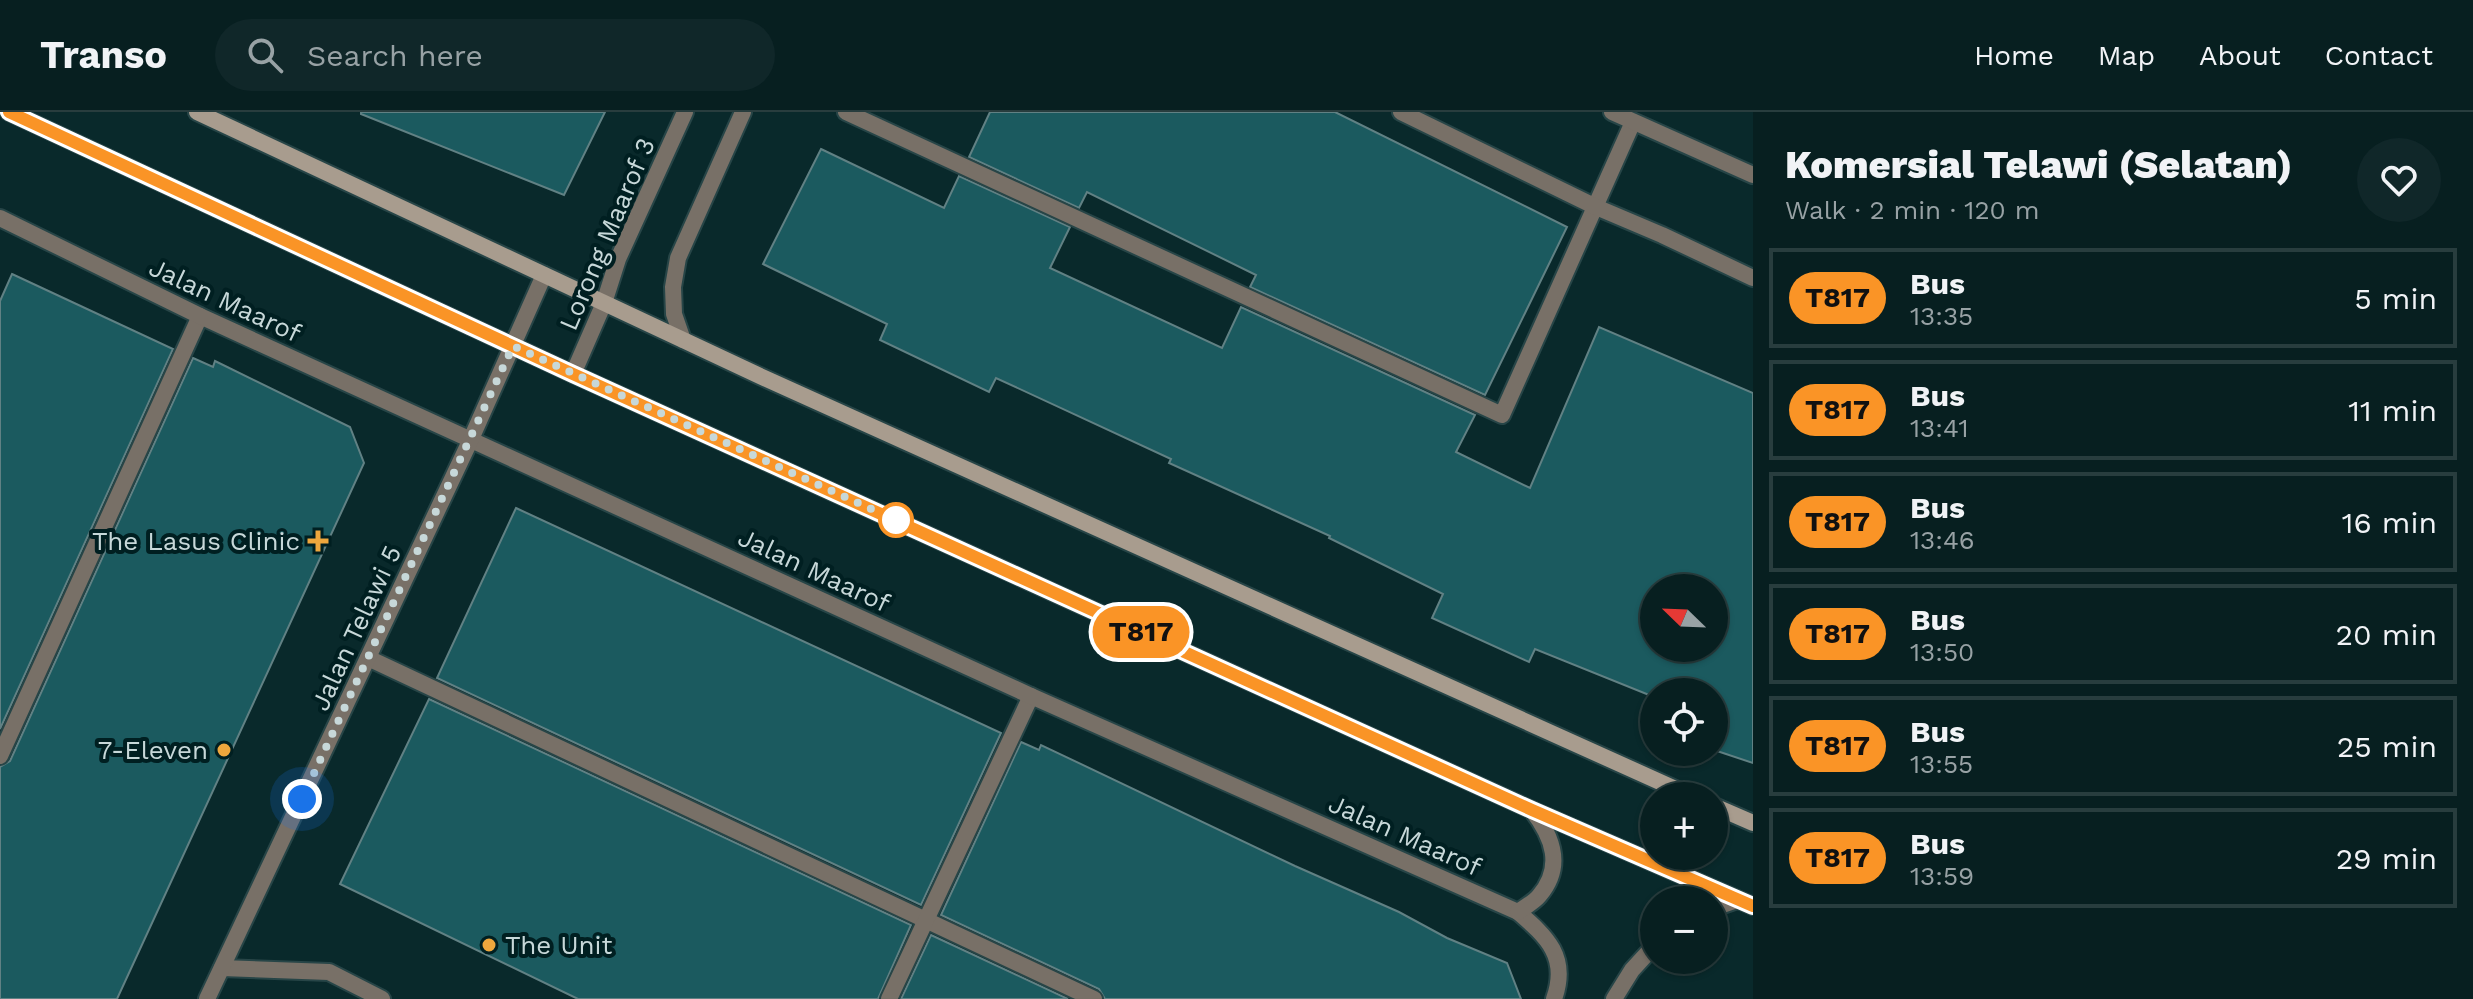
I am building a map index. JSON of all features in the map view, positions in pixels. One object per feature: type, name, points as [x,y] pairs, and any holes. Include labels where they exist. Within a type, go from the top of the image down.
[{"type":"main road","points":[[197,112],[683,340],[1660,782]]},
{"type":"main road","points":[[5,113],[1532,810],[1745,903]]},
{"type":"main road","points":[[1728,812],[1753,823]]},
{"type":"street","name":"Lorong Maarof 3","points":[[573,374],[604,303],[618,259],[685,112]]},
{"type":"street","points":[[683,340],[674,314],[673,287],[678,258],[743,112]]},
{"type":"street","points":[[846,112],[1502,415],[1633,122]]},
{"type":"street","points":[[1401,112],[1596,207],[1753,278]]},
{"type":"street","points":[[1612,112],[1753,175]]},
{"type":"street","points":[[0,122],[5,113]]},
{"type":"street","name":"Jalan Maarof","points":[[0,218],[200,316],[1031,696],[1518,912],[1546,937],[1559,965],[1554,999]]},
{"type":"street","name":"Jalan Telawi 5","points":[[207,999],[471,439],[544,275]]},
{"type":"street","points":[[0,756],[200,316]]},
{"type":"street","points":[[368,658],[1094,999]]},
{"type":"street","points":[[889,999],[1031,696]]},
{"type":"street","points":[[1518,912],[1538,897],[1551,877],[1554,852],[1547,829],[1532,810]]},
{"type":"street","points":[[1614,999],[1640,961]]},
{"type":"street","points":[[222,968],[329,972],[382,999]]},
{"type":"building","points":[[361,112],[605,112],[564,195]]},
{"type":"building","points":[[990,112],[1335,112],[1567,227],[1485,395],[1250,287],[1256,275],[1087,192],[1079,208],[969,157]]},
{"type":"building","points":[[821,149],[944,208],[959,176],[1070,227],[1050,268],[1222,348],[1241,307],[1475,415],[1456,452],[1530,488],[1599,327],[1753,393],[1753,763],[1728,755],[1728,678],[1640,678],[1640,691],[1535,649],[1529,662],[1432,618],[1443,594],[1330,536],[1169,463],[1171,459],[996,378],[989,392],[880,340],[887,324],[763,264]]},
{"type":"building","points":[[12,274],[173,349],[0,729],[0,301]]},
{"type":"building","points":[[193,358],[213,367],[215,361],[350,427],[364,463],[117,999],[0,999],[0,767],[10,761]]},
{"type":"building","points":[[516,508],[1001,733],[921,905],[437,678]]},
{"type":"building","points":[[429,699],[911,925],[878,999],[578,999],[340,884]]},
{"type":"building","points":[[1021,742],[1039,750],[1041,745],[1399,912],[1447,938],[1507,963],[1521,999],[1105,999],[1099,989],[941,915]]},
{"type":"building","points":[[931,935],[1068,999],[901,999]]},
{"type":"bus line","name":"T817","points":[[9,112],[573,374],[1532,810],[1753,906]]},
{"type":"place","name":"The Lasus Clinic","points":[[318,541]]},
{"type":"place","name":"7-Eleven","points":[[224,750]]},
{"type":"place","name":"The Unit","points":[[489,945]]},
{"type":"route","points":[[302,799],[513,346],[909,526],[896,520]]}]
